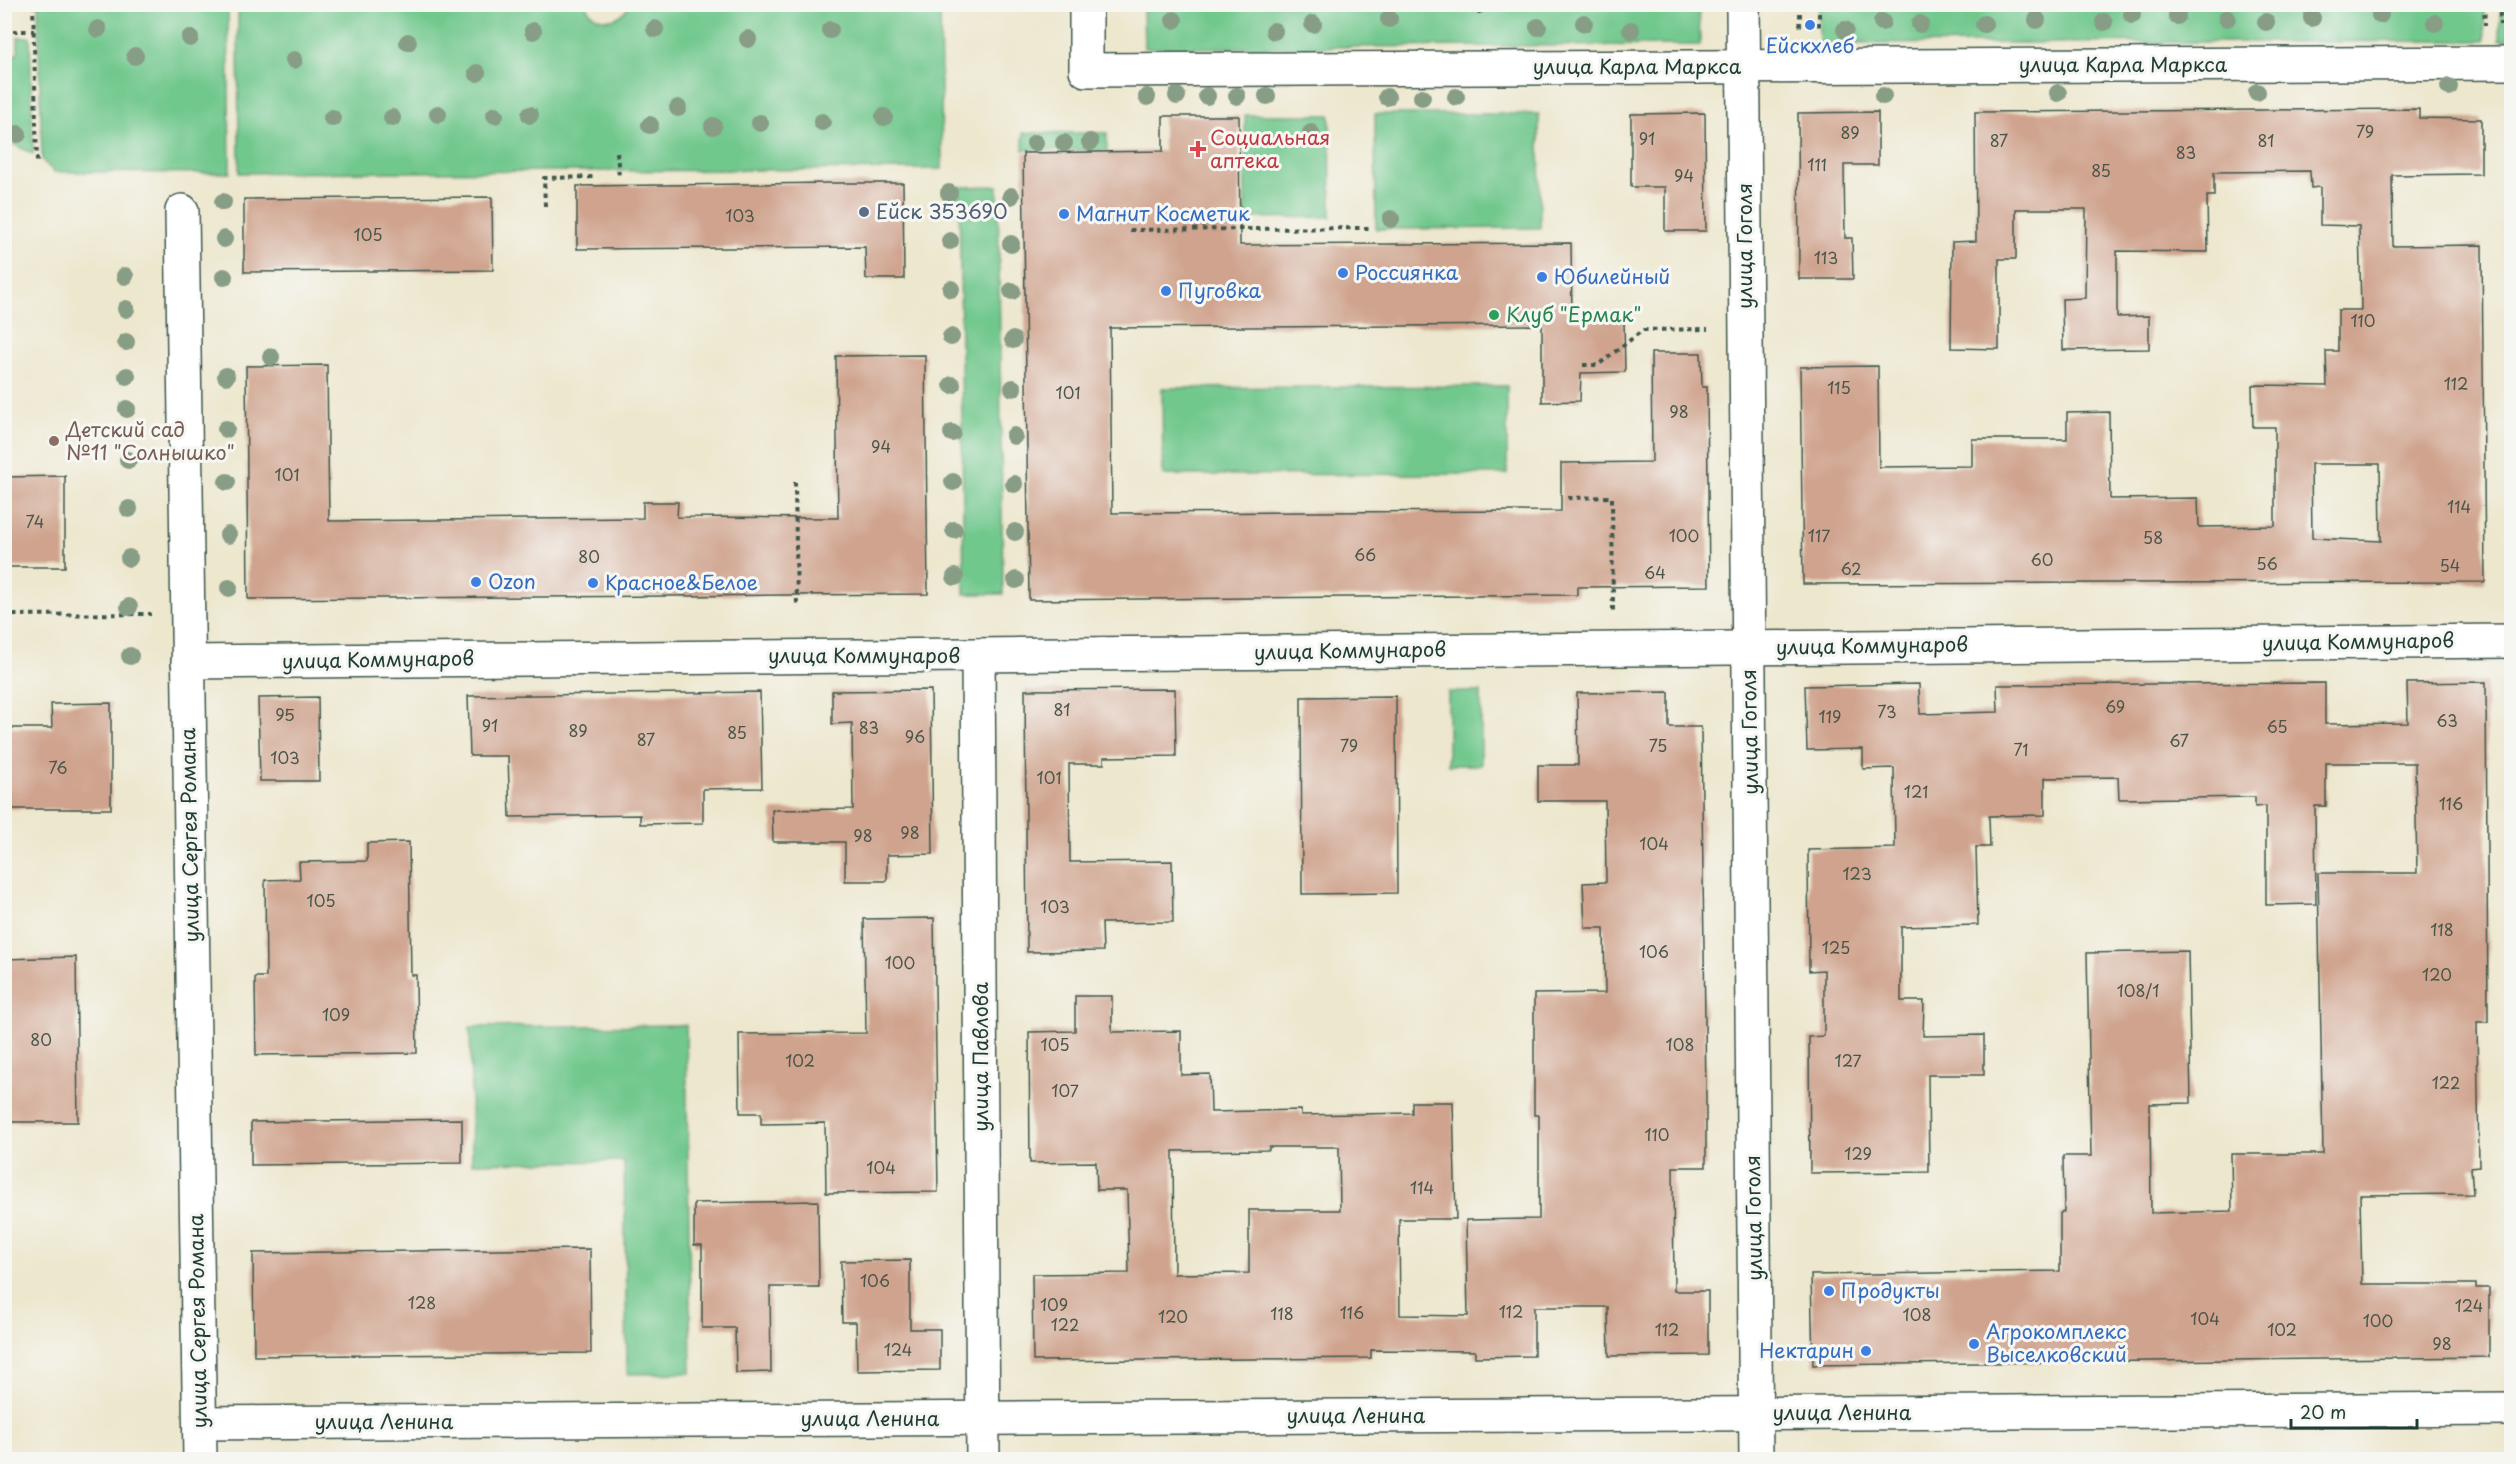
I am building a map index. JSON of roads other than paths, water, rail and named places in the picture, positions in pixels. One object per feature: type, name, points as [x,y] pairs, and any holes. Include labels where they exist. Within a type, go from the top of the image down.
[{"type":"street","name":"улица Карла Маркса","points":[[1086,4],[1086,69],[2511,63]]},
{"type":"street","name":"улица Гоголя","points":[[1743,4],[1756,1460]]},
{"type":"street","name":"улица Сергея Романа","points":[[182,211],[200,1460]]},
{"type":"street","name":"улица Коммунаров","points":[[188,662],[2511,640]]},
{"type":"street","name":"улица Павлова","points":[[978,655],[983,1460]]},
{"type":"street","name":"улица Ленина","points":[[200,1423],[2511,1408]]},
{"type":"place","name":"Ейскхлеб","points":[[1810,25]]},
{"type":"place","name":"Социальная аптека","points":[[1198,149]]},
{"type":"place","name":"Ейск 353690","points":[[864,212]]},
{"type":"place","name":"Магнит Косметик","points":[[1064,214]]},
{"type":"place","name":"Россиянка","points":[[1343,273]]},
{"type":"place","name":"Юбилейный","points":[[1542,277]]},
{"type":"place","name":"Пуговка","points":[[1166,291]]},
{"type":"place","name":"Клуб \"Ермак\"","points":[[1494,315]]},
{"type":"place","name":"Детский сад №11 \"Солнышко\"","points":[[54,441]]},
{"type":"place","name":"Ozon","points":[[476,582]]},
{"type":"place","name":"Красное&Белое","points":[[593,583]]},
{"type":"place","name":"Продукты","points":[[1829,1291]]},
{"type":"place","name":"Агрокомплекс Выселковский","points":[[1974,1344]]},
{"type":"place","name":"Нектарин","points":[[1866,1351]]}]
